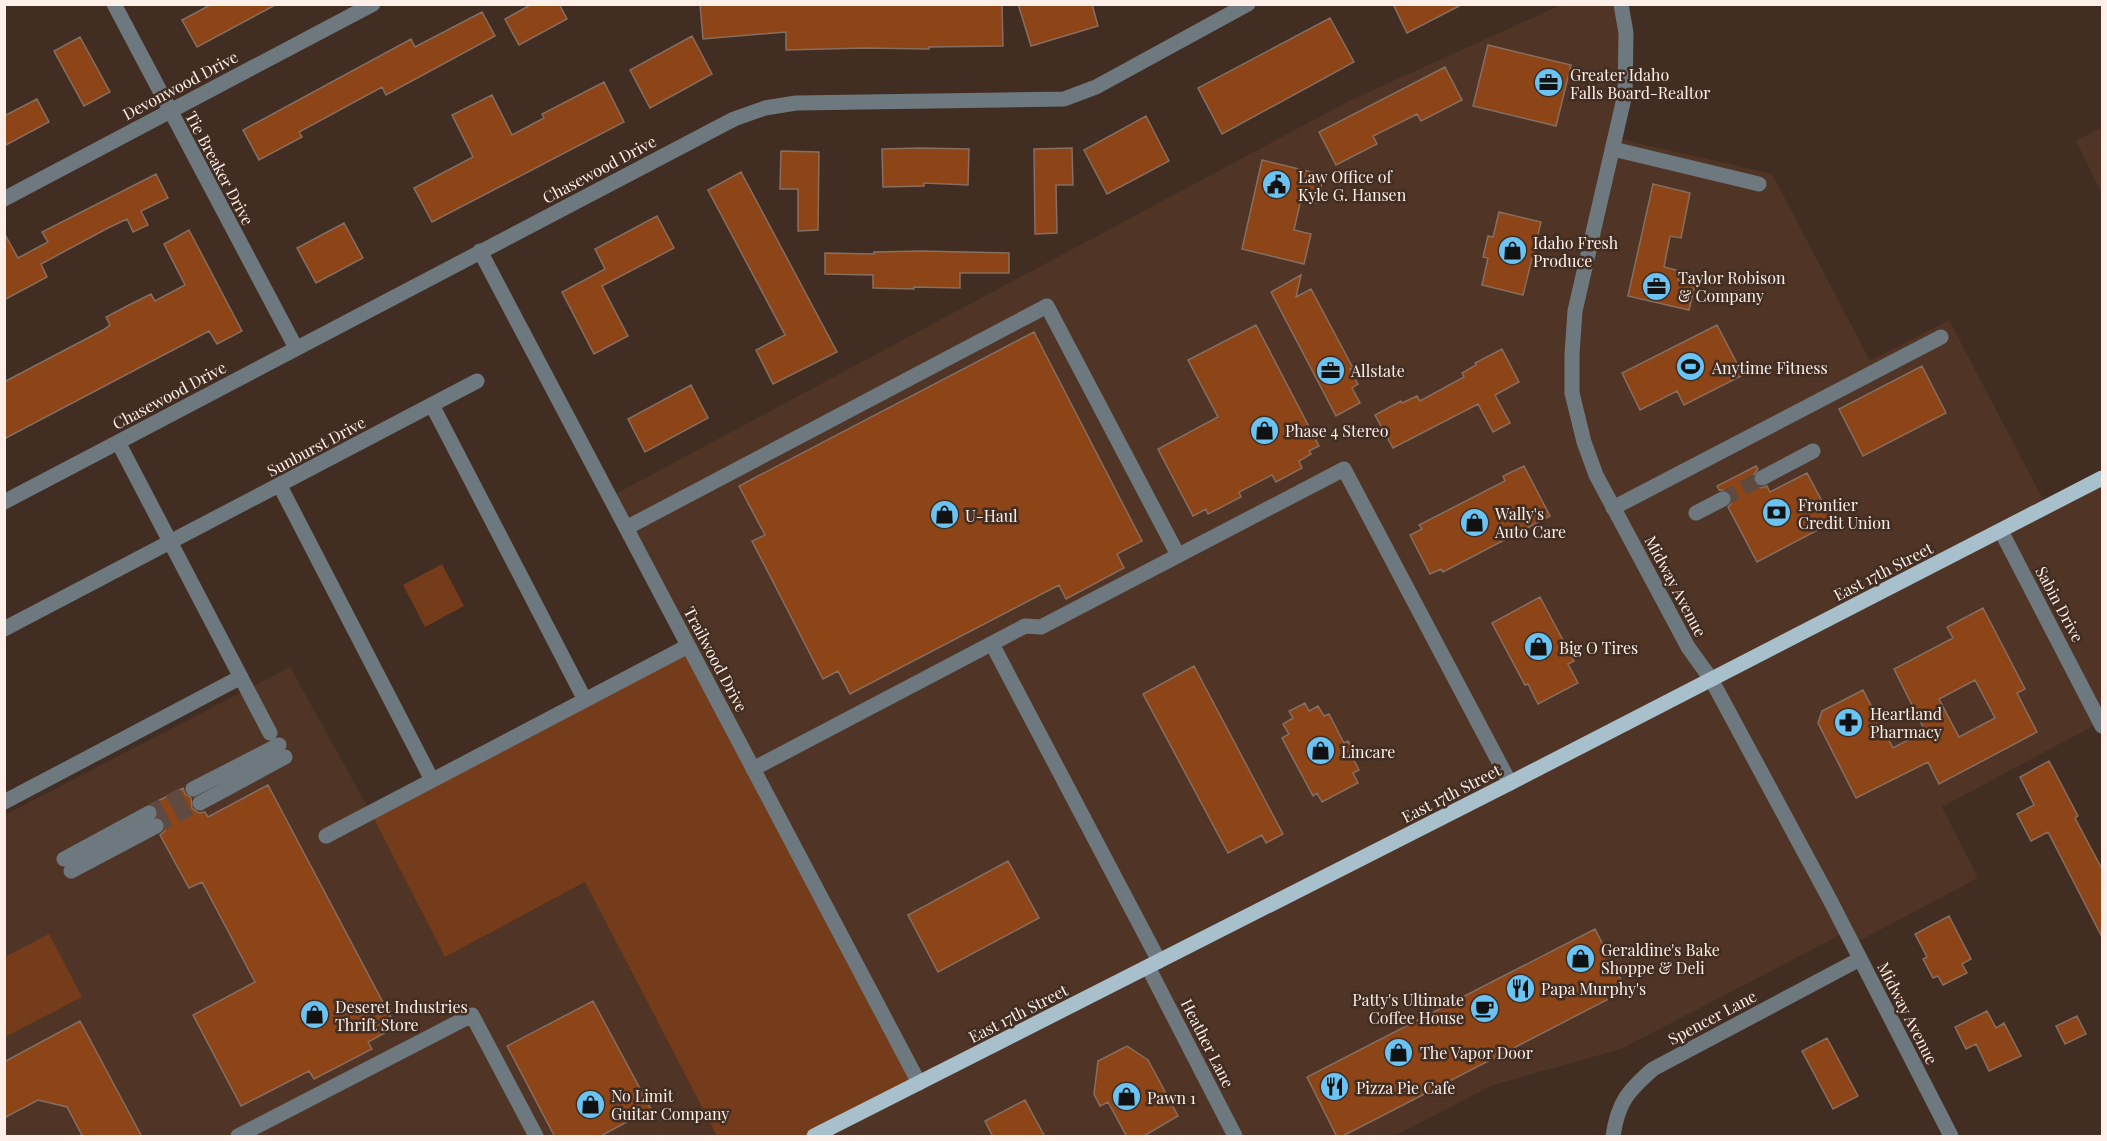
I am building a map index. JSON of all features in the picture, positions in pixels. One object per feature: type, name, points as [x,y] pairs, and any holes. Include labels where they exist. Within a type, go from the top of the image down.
[{"type":"main road","name":"East 17th Street","points":[[814,1137],[2103,478]]},
{"type":"street","name":"Tie Breaker Drive","points":[[114,4],[296,348]]},
{"type":"street","name":"Devonwood Drive","points":[[4,199],[373,4]]},
{"type":"street","name":"Chasewood Drive","points":[[4,502],[734,119],[765,108],[796,103],[1064,99],[1096,87],[1248,4]]},
{"type":"street","name":"Midway Avenue","points":[[1621,4],[1626,33],[1625,94],[1575,311],[1572,393],[1584,442],[1596,475],[1613,508],[1688,647],[1711,679],[1860,959],[1951,1137]]},
{"type":"street","points":[[1613,149],[1759,184]]},
{"type":"street","name":"Trailwood Drive","points":[[480,251],[919,1083]]},
{"type":"street","points":[[626,528],[1047,306],[1178,555]]},
{"type":"street","points":[[1613,508],[1941,337]]},
{"type":"street","name":"Sunburst Drive","points":[[4,629],[477,381]]},
{"type":"street","points":[[432,405],[585,700]]},
{"type":"street","points":[[118,442],[278,745],[196,796]]},
{"type":"street","points":[[1762,478],[1814,451]]},
{"type":"street","points":[[753,769],[1025,627],[1041,627],[1344,469],[1510,783]]},
{"type":"street","points":[[280,486],[432,780]]},
{"type":"street","points":[[1696,513],[1723,498]]},
{"type":"street","name":"Sabin Drive","points":[[2001,531],[2103,726]]},
{"type":"street","name":"Heather Lane","points":[[992,644],[1153,964],[1235,1137]]},
{"type":"street","points":[[326,836],[688,646]]},
{"type":"street","points":[[4,802],[241,677]]},
{"type":"street","points":[[67,865],[152,819]]},
{"type":"street","name":"Spencer Lane","points":[[1613,1137],[1615,1121],[1629,1090],[1653,1069],[1860,959]]},
{"type":"street","points":[[238,1137],[472,1015],[536,1137]]},
{"type":"shaded area","points":[[1561,5],[1621,5],[1616,138],[1772,174],[1870,361],[1949,320],[2047,507],[2102,478],[2102,721],[1942,807],[1978,878],[1853,944],[1846,932],[1621,1049],[1493,1085],[1394,1136],[814,1136],[918,1083],[610,497],[1349,101]]},
{"type":"shaded area","points":[[2102,127],[2102,194],[2076,141]]},
{"type":"shaded area","points":[[442,564],[464,606],[425,627],[403,585]]},
{"type":"shaded area","points":[[688,646],[919,1083],[814,1136],[717,1136],[585,882],[445,957],[371,813]]},
{"type":"shaded area","points":[[290,667],[371,813],[445,957],[585,882],[717,1136],[5,1136],[5,815]]},
{"type":"shaded area","points":[[49,934],[82,997],[5,1037],[5,957]]},
{"type":"building","points":[[212,4],[277,4],[197,47],[182,20]]},
{"type":"building","points":[[532,4],[559,4],[567,19],[519,45],[505,19]]},
{"type":"building","points":[[700,4],[1002,4],[1003,46],[786,50],[786,32],[703,39]]},
{"type":"building","points":[[1018,4],[1092,4],[1098,26],[1031,46]]},
{"type":"building","points":[[1393,4],[1463,4],[1407,33]]},
{"type":"building","points":[[482,12],[495,36],[386,95],[382,87],[299,132],[302,137],[259,160],[243,130],[411,39],[415,47]]},
{"type":"building","points":[[1330,18],[1354,62],[1222,134],[1198,88]]},
{"type":"building","points":[[692,36],[712,74],[650,108],[630,70]]},
{"type":"building","points":[[80,37],[110,92],[84,106],[54,51]]},
{"type":"building","points":[[1488,45],[1571,65],[1556,126],[1473,106]]},
{"type":"building","points":[[1445,67],[1462,100],[1421,121],[1417,114],[1373,136],[1377,144],[1336,165],[1319,132]]},
{"type":"building","points":[[604,82],[624,122],[432,222],[414,188],[473,157],[452,115],[492,95],[512,135],[544,118],[542,114]]},
{"type":"building","points":[[37,99],[49,122],[4,146],[4,116]]},
{"type":"building","points":[[1146,116],[1169,161],[1107,194],[1084,150]]},
{"type":"building","points":[[1072,148],[1073,185],[1056,185],[1057,233],[1035,234],[1034,149]]},
{"type":"building","points":[[882,149],[969,149],[968,185],[924,183],[924,186],[883,187]]},
{"type":"building","points":[[781,151],[819,152],[818,230],[798,231],[798,189],[780,189]]},
{"type":"building","points":[[1262,160],[1324,175],[1317,203],[1301,199],[1294,230],[1311,234],[1304,264],[1242,249]]},
{"type":"building","points":[[741,172],[837,352],[773,384],[756,350],[785,335],[708,190]]},
{"type":"building","points":[[156,174],[168,198],[141,211],[148,225],[133,232],[127,219],[108,228],[41,264],[47,277],[4,300],[4,233],[18,258],[48,242],[42,232]]},
{"type":"building","points":[[1653,184],[1690,193],[1681,238],[1670,236],[1664,267],[1680,271],[1678,280],[1695,284],[1689,310],[1628,296]]},
{"type":"building","points":[[1499,212],[1541,222],[1523,295],[1482,285],[1488,258],[1483,257],[1488,236],[1493,237]]},
{"type":"building","points":[[657,216],[674,248],[602,286],[628,336],[594,354],[562,292],[605,269],[595,249]]},
{"type":"building","points":[[344,223],[363,258],[316,283],[297,248]]},
{"type":"building","points":[[189,230],[242,331],[217,344],[209,331],[4,439],[4,382],[103,330],[110,325],[106,317],[151,294],[155,301],[185,285],[164,244]]},
{"type":"building","points":[[874,252],[1009,253],[1009,273],[960,273],[960,288],[914,287],[914,289],[873,288],[873,275],[825,274],[825,253],[874,254]]},
{"type":"building","points":[[1301,275],[1296,297],[1311,289],[1353,368],[1350,369],[1358,384],[1352,388],[1360,403],[1336,416],[1271,292]]},
{"type":"building","points":[[1256,325],[1319,446],[1309,451],[1311,454],[1299,461],[1302,468],[1276,482],[1272,475],[1239,492],[1241,497],[1208,514],[1206,509],[1193,516],[1158,449],[1218,417],[1188,360]]},
{"type":"building","points":[[1717,325],[1743,375],[1684,405],[1677,391],[1640,410],[1622,373]]},
{"type":"building","points":[[1034,332],[1142,541],[1117,554],[1124,568],[1066,599],[1059,585],[850,694],[838,671],[823,679],[752,541],[765,535],[739,486]]},
{"type":"building","points":[[1502,349],[1519,382],[1495,395],[1510,423],[1493,432],[1478,404],[1393,448],[1375,415],[1401,401],[1402,403],[1417,396],[1420,401],[1464,377],[1462,373],[1476,365],[1475,363]]},
{"type":"building","points":[[1922,366],[1946,413],[1863,456],[1839,409]]},
{"type":"building","points":[[691,385],[708,418],[645,452],[628,419]]},
{"type":"building","points":[[1524,466],[1550,516],[1443,572],[1441,569],[1430,574],[1410,535],[1422,529],[1419,525],[1505,481],[1503,476]]},
{"type":"building","points":[[1756,466],[1758,469],[1752,477],[1754,483],[1761,488],[1767,486],[1770,492],[1807,473],[1833,522],[1757,562],[1728,507],[1731,504],[1732,495],[1728,491],[1719,490],[1717,486]]},
{"type":"building","points":[[1540,597],[1574,661],[1568,664],[1578,683],[1538,704],[1528,684],[1525,685],[1492,623]]},
{"type":"building","points":[[1983,608],[2025,689],[2017,693],[2037,732],[1939,784],[1928,762],[1856,798],[1818,723],[1822,711],[1863,690],[1893,748],[1925,731],[1894,669],[1953,638],[1947,627]],"holes":[[[1975,680],[1995,718],[1959,737],[1939,699]]]},
{"type":"building","points":[[1194,666],[1283,834],[1266,843],[1262,835],[1228,853],[1143,694]]},
{"type":"building","points":[[1305,703],[1309,711],[1318,706],[1324,716],[1329,714],[1344,743],[1348,741],[1357,758],[1354,760],[1359,770],[1353,773],[1358,783],[1322,802],[1317,793],[1313,796],[1282,738],[1289,734],[1283,724],[1293,718],[1289,711]]},
{"type":"building","points":[[2049,761],[2103,871],[2103,939],[2048,832],[2031,841],[2017,814],[2034,805],[2020,777]]},
{"type":"building","points":[[268,785],[396,1027],[368,1042],[372,1049],[314,1079],[309,1071],[241,1106],[193,1015],[255,982],[202,882],[189,888],[160,835],[165,831],[165,822],[158,817],[158,809],[152,804],[183,788],[185,794],[191,798],[192,808],[199,813],[205,812],[208,817]]},
{"type":"building","points":[[1008,861],[1039,918],[938,972],[908,915]]},
{"type":"building","points":[[1949,916],[1971,959],[1962,964],[1967,973],[1943,985],[1938,976],[1933,978],[1923,959],[1927,957],[1915,934]]},
{"type":"building","points":[[1595,929],[1626,990],[1341,1137],[1337,1137],[1307,1077]]},
{"type":"building","points":[[593,1001],[651,1109],[599,1137],[555,1137],[507,1046]]},
{"type":"building","points":[[1987,1011],[1996,1028],[2004,1023],[2021,1056],[1989,1071],[1976,1044],[1966,1049],[1955,1027]]},
{"type":"building","points":[[2077,1016],[2086,1034],[2065,1044],[2056,1026]]},
{"type":"building","points":[[80,1021],[142,1137],[83,1137],[67,1107],[38,1100],[4,1118],[4,1062]]},
{"type":"building","points":[[1827,1038],[1858,1096],[1833,1109],[1802,1051]]},
{"type":"building","points":[[1127,1046],[1148,1060],[1178,1116],[1142,1137],[1127,1137],[1108,1102],[1100,1106],[1094,1094],[1098,1061]]},
{"type":"building","points":[[1025,1100],[1045,1137],[993,1137],[985,1121]]},
{"type":"tunnel","points":[[1723,499],[1762,478]]},
{"type":"tunnel","points":[[149,813],[193,789]]},
{"type":"tunnel","points":[[156,826],[200,803]]},
{"type":"place","name":"Greater Idaho Falls Board-Realtor","points":[[1549,83]]},
{"type":"place","name":"Law Office of Kyle G. Hansen","points":[[1277,185]]},
{"type":"place","name":"Idaho Fresh Produce","points":[[1512,251]]},
{"type":"place","name":"Taylor Robison & Company","points":[[1657,286]]},
{"type":"place","name":"Anytime Fitness","points":[[1691,367]]},
{"type":"place","name":"Allstate","points":[[1330,370]]},
{"type":"place","name":"Phase 4 Stereo","points":[[1264,430]]},
{"type":"place","name":"Frontier Credit Union","points":[[1777,513]]},
{"type":"place","name":"U-Haul","points":[[944,515]]},
{"type":"place","name":"Wally's Auto Care","points":[[1474,522]]},
{"type":"place","name":"Big O Tires","points":[[1538,647]]},
{"type":"place","name":"Heartland Pharmacy","points":[[1849,722]]},
{"type":"place","name":"Lincare","points":[[1320,751]]},
{"type":"place","name":"Geraldine's Bake Shoppe & Deli","points":[[1580,958]]},
{"type":"place","name":"Papa Murphy's","points":[[1520,988]]},
{"type":"place","name":"Patty's Ultimate Coffee House","points":[[1485,1008]]},
{"type":"place","name":"Deseret Industries Thrift Store","points":[[314,1015]]},
{"type":"place","name":"The Vapor Door","points":[[1399,1052]]},
{"type":"place","name":"Pizza Pie Cafe","points":[[1335,1087]]},
{"type":"place","name":"Pawn 1","points":[[1126,1097]]},
{"type":"place","name":"No Limit Guitar Company","points":[[590,1104]]}]
